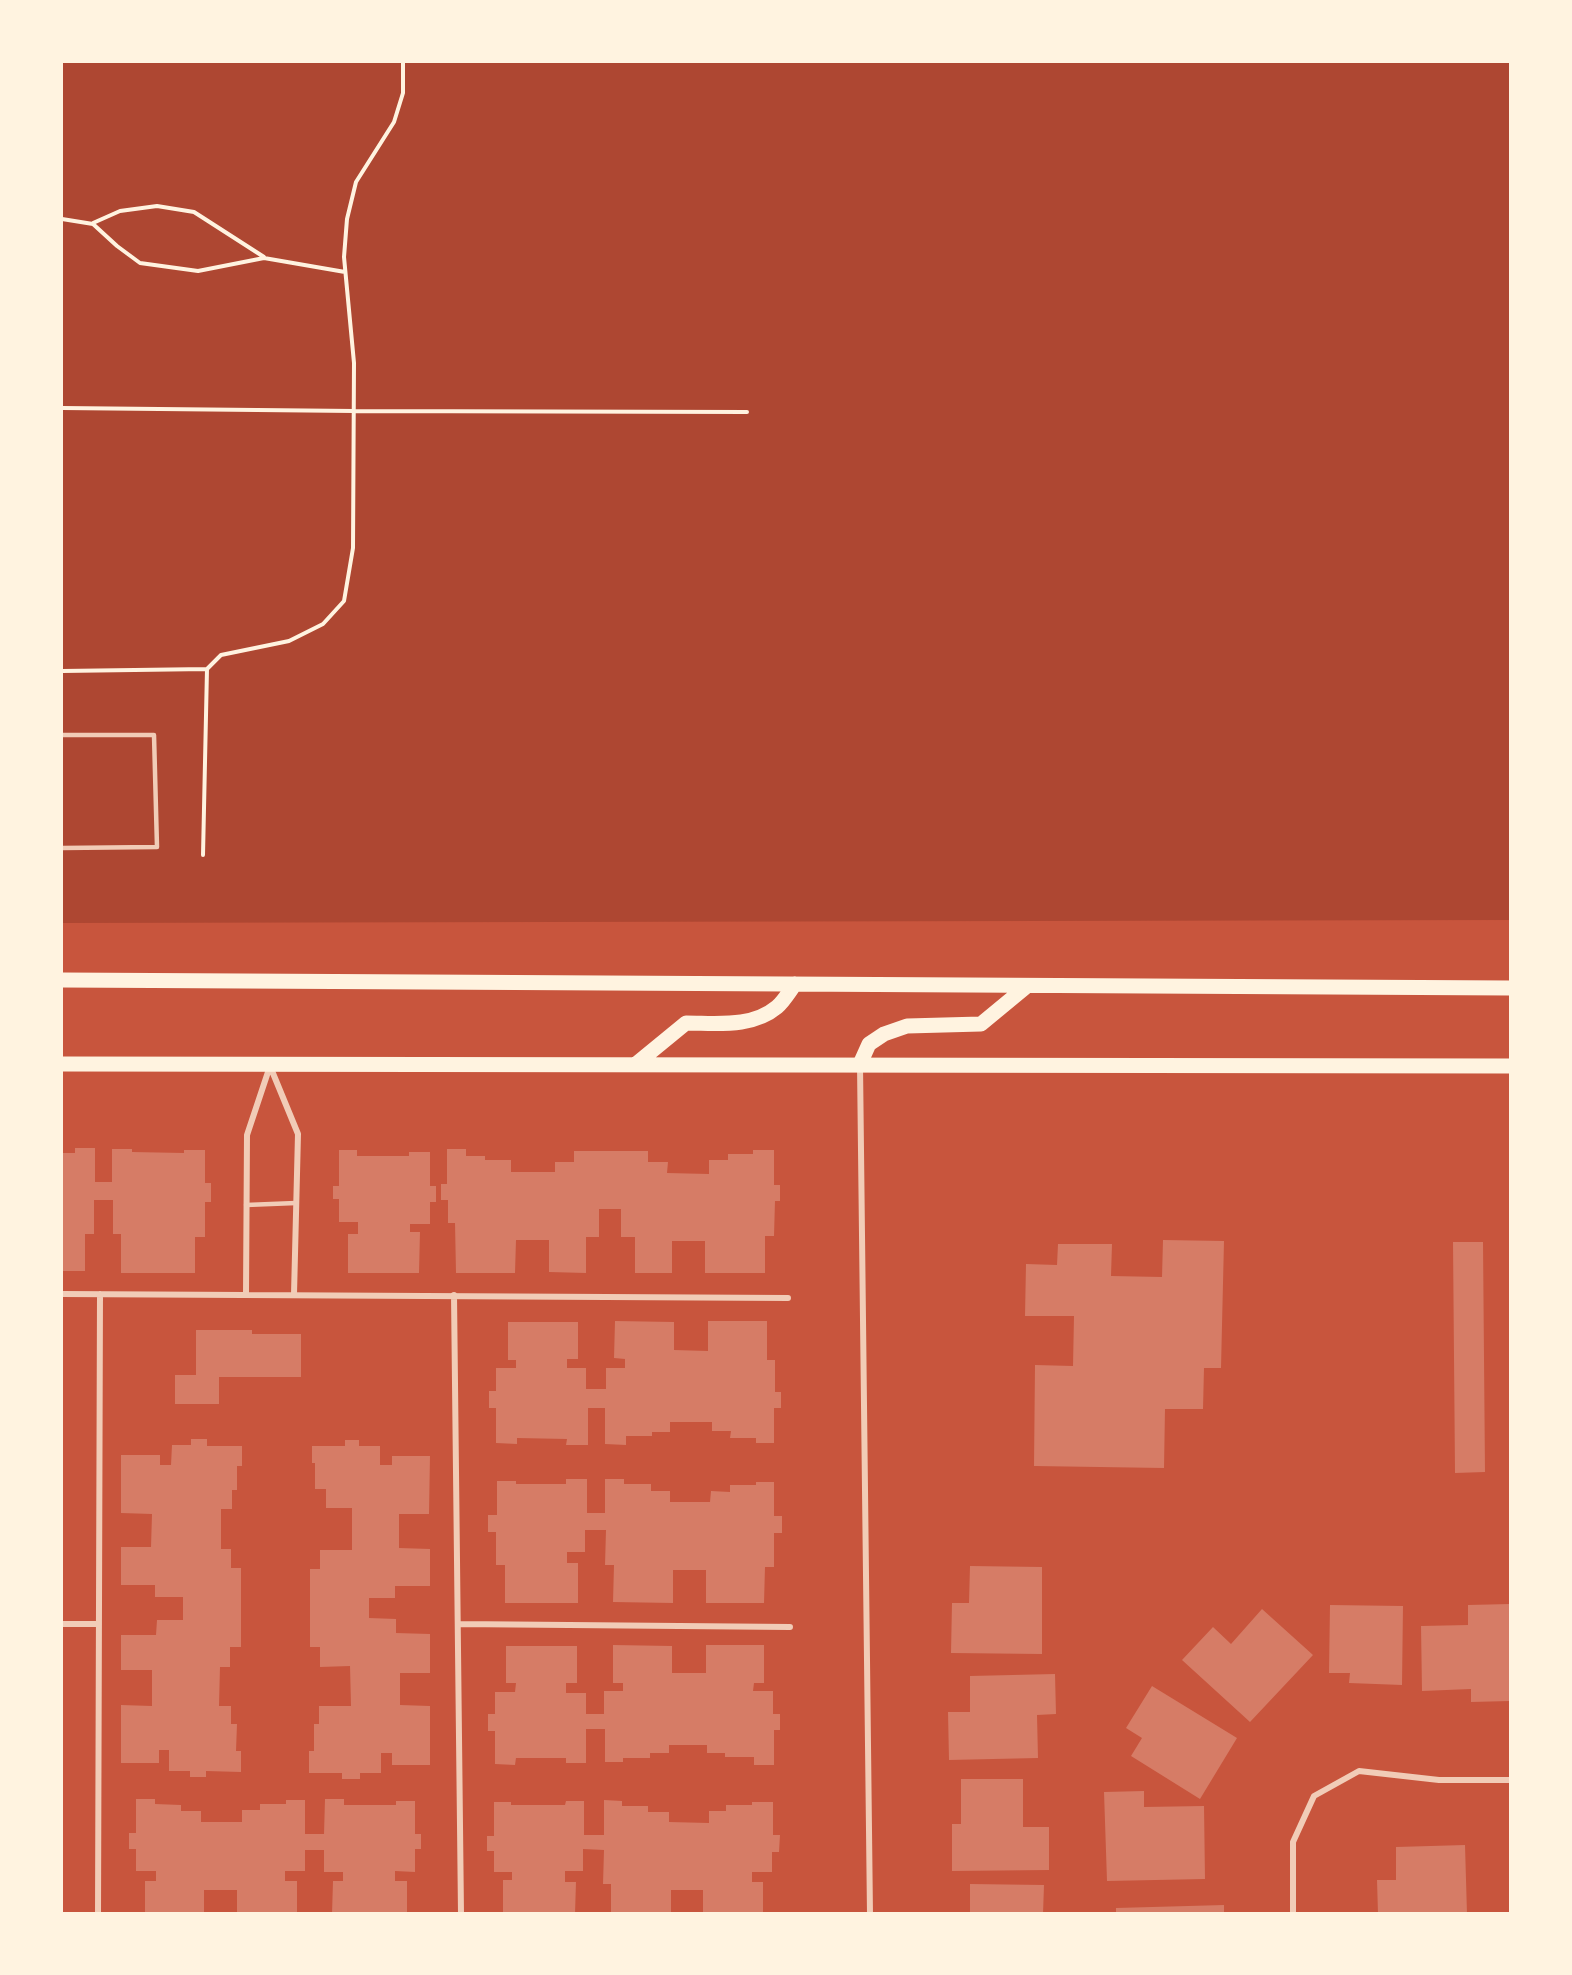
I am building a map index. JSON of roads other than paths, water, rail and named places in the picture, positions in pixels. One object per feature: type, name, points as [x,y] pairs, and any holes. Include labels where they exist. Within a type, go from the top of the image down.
[{"type":"main road","points":[[62,980],[1510,988]]},
{"type":"main road","points":[[636,1064],[686,1023],[755,1020],[778,1006],[795,984]]},
{"type":"main road","points":[[860,1064],[868,1044],[884,1034],[907,1026],[981,1024],[1027,986]]},
{"type":"main road","points":[[62,1064],[1510,1066]]},
{"type":"street","points":[[860,1064],[870,1914]]},
{"type":"street","points":[[270,1065],[298,1134],[294,1294]]},
{"type":"street","points":[[246,1294],[247,1135],[270,1065]]},
{"type":"street","points":[[62,1294],[788,1298]]},
{"type":"street","points":[[98,1914],[100,1294]]},
{"type":"street","points":[[454,1295],[461,1914]]},
{"type":"street","points":[[62,1624],[99,1624]]},
{"type":"street","points":[[458,1624],[790,1627]]},
{"type":"street","points":[[1293,1914],[1293,1842],[1314,1796],[1359,1771],[1439,1780],[1510,1780]]},
{"type":"lane","points":[[62,735],[154,735],[157,847],[62,848]]},
{"type":"lane","points":[[246,1205],[296,1203]]}]
